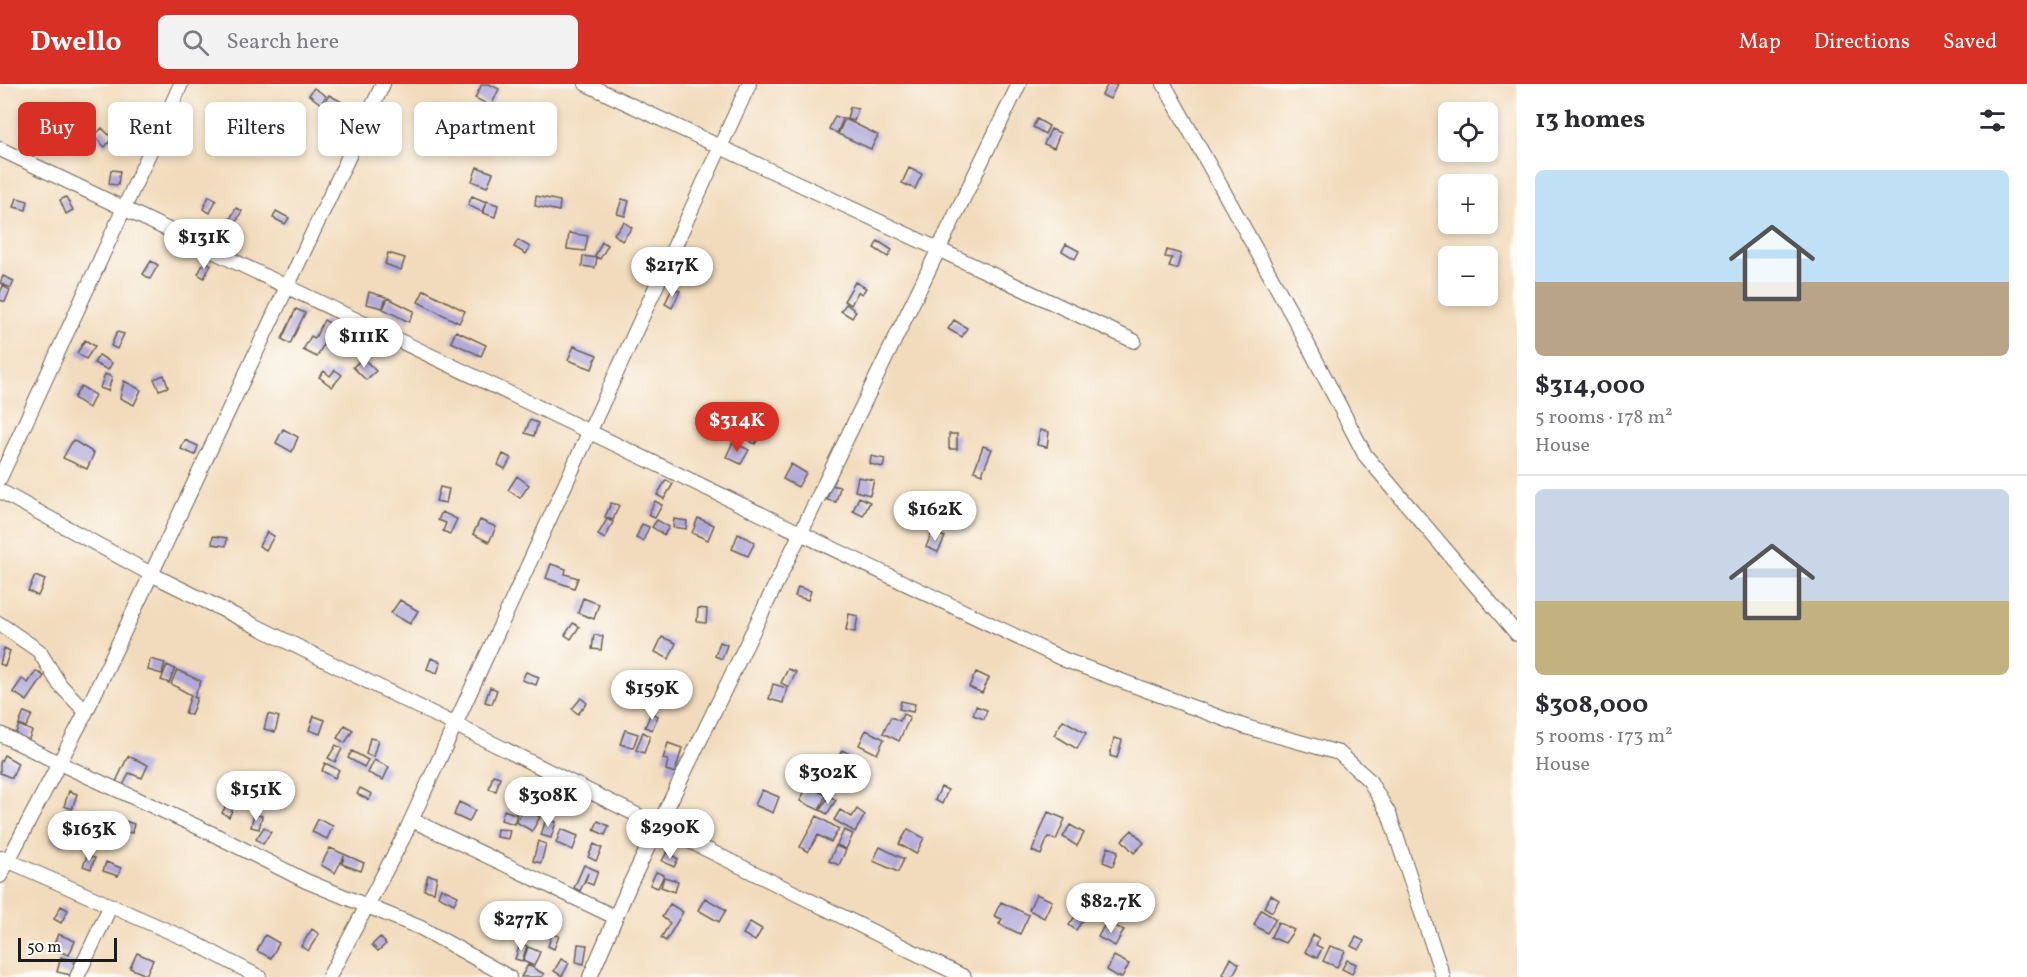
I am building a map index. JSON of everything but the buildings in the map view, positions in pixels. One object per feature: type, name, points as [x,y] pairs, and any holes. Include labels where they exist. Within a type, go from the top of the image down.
[{"type":"street","points":[[0,478],[181,84]]},
{"type":"street","points":[[0,876],[4,859],[86,712],[383,84]]},
{"type":"street","points":[[586,84],[1134,341]]},
{"type":"street","points":[[328,977],[411,820],[749,84]]},
{"type":"street","points":[[590,977],[659,825],[1019,84]]},
{"type":"street","points":[[1164,84],[1295,320],[1365,455],[1517,634]]},
{"type":"street","points":[[0,149],[1065,660],[1246,727],[1339,753],[1369,780],[1389,814],[1443,977]]},
{"type":"street","points":[[0,491],[152,574],[958,976]]},
{"type":"street","points":[[0,624],[39,651],[60,686],[86,712]]},
{"type":"street","points":[[0,734],[306,880],[420,928],[509,977]]},
{"type":"street","points":[[411,820],[615,918]]},
{"type":"street","points":[[4,859],[191,941],[259,977]]},
{"type":"street","points":[[77,977],[110,907]]}]
